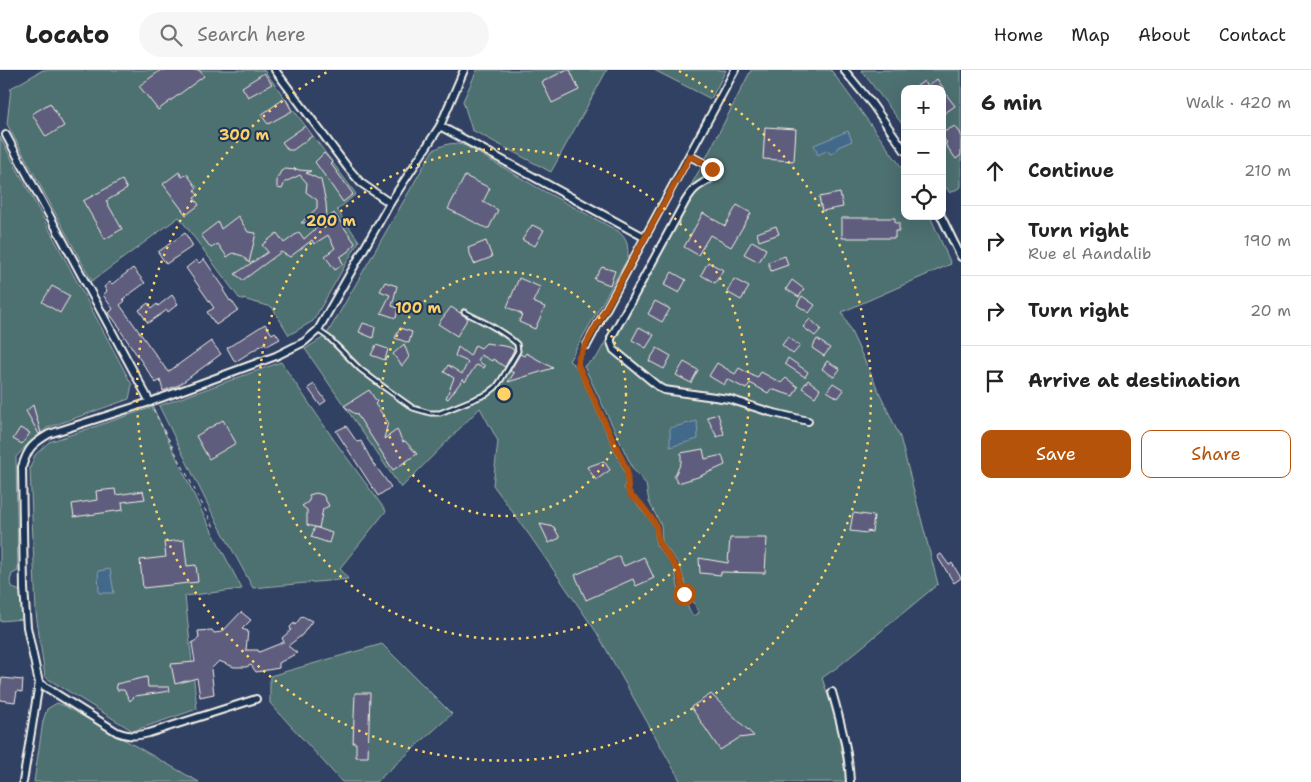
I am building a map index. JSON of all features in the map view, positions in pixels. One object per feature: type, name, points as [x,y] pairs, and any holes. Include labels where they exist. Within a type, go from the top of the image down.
[{"type":"street","points":[[275,70],[360,182],[390,203]]},
{"type":"street","points":[[24,782],[39,683],[27,627],[24,589],[22,467],[26,454],[34,443],[49,434],[150,402],[276,356],[304,342],[318,330],[390,203],[440,126],[464,70]]},
{"type":"street","points":[[587,345],[736,70]]},
{"type":"street","points":[[844,70],[872,104],[901,146]]},
{"type":"street","points":[[440,126],[644,237]]},
{"type":"street","points":[[6,135],[150,402]]},
{"type":"street","points":[[690,156],[712,169],[711,178],[693,189],[611,338],[612,346],[614,350],[664,390],[729,399],[770,412],[808,421]]},
{"type":"street","points":[[943,220],[961,257]]},
{"type":"street","points":[[39,683],[117,732],[127,736],[149,733],[256,699]]},
{"type":"street","points":[[832,692],[846,751],[850,782]]},
{"type":"lane","points":[[318,330],[329,338],[360,369],[413,408],[440,412],[487,394],[496,387],[518,352],[517,344],[512,340],[488,324],[464,312]]},
{"type":"path","points":[[587,345],[578,359],[578,365],[627,470],[628,489],[631,496],[640,503],[653,520],[659,543],[676,567],[680,576],[682,590],[688,601]]},
{"type":"path","points":[[150,402],[215,529]]},
{"type":"green space","points":[[43,70],[264,70],[356,194],[337,210],[359,241],[313,321],[289,335],[272,307],[239,298],[179,217],[92,281],[7,124],[11,88]]},
{"type":"green space","points":[[477,70],[607,70],[551,172],[472,130],[463,101]]},
{"type":"green space","points":[[654,70],[726,70],[711,99]]},
{"type":"green space","points":[[751,70],[831,70],[901,166],[901,220],[932,220],[951,264],[842,312],[900,437],[938,584],[822,678],[836,719],[847,782],[681,782],[597,633],[493,485],[498,441],[480,408],[401,488],[305,349],[326,336],[433,150],[442,146],[453,143],[466,146],[618,231],[627,243],[628,258],[569,361],[577,367],[627,477],[624,488],[655,526],[656,545],[674,566],[679,591],[693,616],[699,613],[686,587],[679,564],[662,543],[661,525],[649,502],[646,484],[633,469],[584,366],[597,357],[707,156]]},
{"type":"green space","points":[[861,70],[961,70],[961,187],[950,193],[946,188],[946,85],[901,85],[901,123]]},
{"type":"green space","points":[[0,137],[132,385],[129,399],[47,428],[16,457],[18,571],[12,574],[10,581],[13,588],[20,591],[23,619],[0,621]]},
{"type":"green space","points":[[281,362],[334,440],[386,511],[340,568],[348,579],[253,588],[210,509],[159,406]]},
{"type":"green space","points":[[153,407],[202,512],[242,589],[185,596],[197,709],[133,731],[45,677],[36,613],[30,468],[35,455],[49,442]]},
{"type":"green space","points":[[382,644],[452,714],[376,782],[342,782],[270,703],[270,676]]},
{"type":"green space","points":[[57,703],[199,782],[34,782],[43,721],[47,709]]},
{"type":"water","points":[[848,131],[852,141],[838,147],[835,152],[830,154],[828,150],[818,155],[814,145]]},
{"type":"water","points":[[697,421],[698,439],[670,447],[670,428]]},
{"type":"water","points":[[110,569],[114,593],[99,593],[98,571]]},
{"type":"building","points":[[161,70],[199,70],[204,76],[158,110],[139,86]]},
{"type":"building","points":[[566,70],[570,70],[579,90],[552,103],[542,82]]},
{"type":"building","points":[[264,73],[272,84],[248,97],[242,87]]},
{"type":"building","points":[[937,79],[941,85],[929,85]]},
{"type":"building","points":[[924,81],[927,85],[918,85]]},
{"type":"building","points":[[946,94],[955,106],[946,112]]},
{"type":"building","points":[[285,98],[292,111],[268,124],[261,115]]},
{"type":"building","points":[[50,103],[64,126],[46,137],[32,114]]},
{"type":"building","points":[[305,126],[312,136],[293,150],[288,150],[282,142]]},
{"type":"building","points":[[955,126],[961,134],[961,155],[956,159],[946,145],[946,131]]},
{"type":"building","points":[[765,127],[796,129],[794,161],[763,159]]},
{"type":"building","points":[[324,153],[333,163],[331,164],[353,194],[343,202],[315,162]]},
{"type":"building","points":[[294,168],[311,171],[306,173],[321,180],[327,219],[334,213],[355,243],[350,250],[340,257],[343,264],[335,270],[325,256],[335,248],[328,235],[314,244],[312,240],[290,257],[281,252],[243,280],[235,274],[268,252],[262,245],[277,233],[284,243],[299,232],[304,239],[323,222],[301,223],[317,208],[317,200],[306,192],[307,183],[300,175],[285,182],[282,189],[277,188],[277,179],[281,171],[285,169],[296,170]]},
{"type":"building","points":[[179,172],[182,177],[187,174],[197,188],[194,190],[198,195],[194,198],[199,205],[186,215],[163,184]]},
{"type":"building","points":[[465,176],[490,188],[483,202],[498,210],[489,228],[448,209]]},
{"type":"building","points":[[122,180],[127,189],[106,201],[122,229],[105,239],[83,201]]},
{"type":"building","points":[[840,193],[843,207],[822,211],[819,197]]},
{"type":"building","points":[[737,205],[751,213],[731,247],[710,235],[698,255],[684,247],[703,213],[725,226]]},
{"type":"building","points":[[238,216],[248,232],[256,233],[249,263],[243,256],[233,253],[227,257],[218,244],[211,248],[201,235],[218,222],[221,229]]},
{"type":"building","points":[[842,218],[895,218],[895,223],[899,223],[899,231],[895,231],[895,238],[842,238]]},
{"type":"building","points":[[532,225],[544,230],[535,246],[522,240]]},
{"type":"building","points":[[776,226],[779,234],[759,241],[757,233]]},
{"type":"building","points":[[185,233],[193,246],[166,264],[158,252]]},
{"type":"building","points":[[486,241],[492,257],[474,264],[468,248]]},
{"type":"building","points":[[752,241],[766,249],[759,262],[744,254]]},
{"type":"building","points":[[785,256],[788,265],[771,271],[768,262]]},
{"type":"building","points":[[204,259],[225,289],[223,290],[230,301],[238,310],[216,325],[207,312],[214,308],[186,268],[196,260],[199,263]]},
{"type":"building","points":[[708,262],[723,270],[715,283],[701,275]]},
{"type":"building","points":[[602,267],[615,271],[610,285],[594,279]]},
{"type":"building","points":[[133,268],[145,283],[123,299],[125,301],[120,305],[168,372],[211,341],[221,354],[179,385],[163,391],[160,380],[156,383],[109,313],[113,309],[103,295],[107,291],[104,287],[110,282],[112,284]]},
{"type":"building","points":[[672,272],[686,280],[679,293],[664,285]]},
{"type":"building","points":[[519,278],[540,287],[533,302],[545,307],[535,329],[519,322],[522,314],[507,307]]},
{"type":"building","points":[[734,279],[749,287],[741,300],[727,292]]},
{"type":"building","points":[[792,280],[804,289],[799,297],[786,289]]},
{"type":"building","points":[[385,282],[397,286],[392,306],[398,308],[396,318],[381,313],[390,295],[380,291]]},
{"type":"building","points":[[52,286],[70,296],[60,313],[42,302]]},
{"type":"building","points":[[172,295],[178,304],[148,323],[139,310],[148,303],[152,308],[157,304],[158,306]]},
{"type":"building","points":[[802,296],[815,305],[809,313],[797,305]]},
{"type":"building","points":[[655,301],[670,309],[662,322],[648,314]]},
{"type":"building","points":[[451,307],[468,318],[457,336],[438,324]]},
{"type":"building","points":[[810,319],[821,329],[815,336],[803,327]]},
{"type":"building","points":[[363,323],[375,327],[373,338],[359,332]]},
{"type":"building","points":[[265,324],[272,334],[275,332],[280,339],[267,346],[265,343],[235,362],[227,348]]},
{"type":"building","points":[[639,327],[654,335],[646,348],[632,340]]},
{"type":"building","points":[[400,328],[412,332],[409,343],[395,338]]},
{"type":"building","points":[[788,337],[800,346],[793,354],[782,345]]},
{"type":"building","points":[[817,339],[830,348],[824,356],[812,348]]},
{"type":"building","points":[[486,343],[509,347],[514,350],[505,367],[493,359],[492,361],[481,355],[478,361],[485,366],[484,368],[476,365],[465,382],[463,379],[448,399],[446,398],[454,378],[444,372],[448,365],[462,374],[468,362],[455,356],[458,347],[470,356],[475,345],[481,348]]},
{"type":"building","points":[[404,344],[409,357],[402,366],[393,354]]},
{"type":"building","points":[[376,345],[388,349],[385,360],[371,355]]},
{"type":"building","points":[[657,348],[671,356],[664,369],[649,361]]},
{"type":"building","points":[[526,353],[553,368],[508,382],[514,373],[510,371],[520,354],[524,356]]},
{"type":"building","points":[[788,358],[808,372],[805,377],[785,364]]},
{"type":"building","points":[[827,361],[840,369],[834,377],[822,369]]},
{"type":"building","points":[[684,362],[698,370],[691,383],[676,375]]},
{"type":"building","points":[[717,363],[735,374],[739,368],[757,378],[761,372],[781,383],[786,378],[798,387],[793,396],[771,389],[768,393],[750,383],[746,389],[727,379],[724,385],[709,376]]},
{"type":"building","points":[[808,380],[820,389],[815,397],[802,388]]},
{"type":"building","points":[[833,383],[844,390],[838,398],[827,391]]},
{"type":"building","points":[[314,384],[326,401],[320,405],[308,388]]},
{"type":"building","points":[[369,390],[377,402],[375,404],[388,422],[384,439],[397,430],[403,442],[405,441],[417,454],[393,470],[356,413],[344,406]]},
{"type":"building","points":[[33,405],[41,433],[39,434],[26,411]]},
{"type":"building","points":[[718,414],[724,434],[717,437],[707,417]]},
{"type":"building","points":[[223,420],[236,443],[209,459],[196,436]]},
{"type":"building","points":[[346,426],[357,442],[361,441],[374,465],[391,487],[378,496],[336,431]]},
{"type":"building","points":[[20,428],[30,433],[22,444],[13,439]]},
{"type":"building","points":[[703,449],[705,459],[722,455],[725,465],[698,477],[678,483],[674,477],[681,463],[681,453]]},
{"type":"building","points":[[604,461],[610,470],[596,480],[587,467]]},
{"type":"building","points":[[115,489],[116,495],[143,491],[145,499],[122,502],[123,510],[74,517],[72,504],[97,500],[96,491]]},
{"type":"building","points":[[316,493],[323,495],[329,506],[323,509],[319,528],[307,525],[307,510],[302,506],[308,502],[309,495]]},
{"type":"building","points":[[853,513],[874,516],[872,532],[850,531]]},
{"type":"building","points":[[540,524],[554,527],[560,538],[549,543]]},
{"type":"building","points":[[315,527],[332,533],[329,543],[311,537]]},
{"type":"building","points":[[730,538],[767,538],[765,573],[721,572],[721,575],[700,573],[699,558],[728,563]]},
{"type":"building","points":[[184,540],[187,566],[196,565],[198,582],[143,588],[140,560],[166,557],[164,542]]},
{"type":"building","points":[[941,554],[949,565],[952,563],[961,578],[954,583],[937,556]]},
{"type":"building","points":[[619,556],[624,566],[644,557],[654,578],[636,586],[633,579],[586,600],[575,575]]},
{"type":"building","points":[[241,612],[251,620],[242,629],[248,631],[246,650],[258,650],[259,652],[284,642],[282,638],[302,616],[312,621],[302,635],[288,646],[297,653],[279,663],[279,668],[256,672],[251,665],[234,667],[219,661],[211,669],[214,694],[200,697],[197,678],[175,684],[171,664],[195,662],[192,643],[199,638],[198,631],[212,630],[214,633],[222,632]]},
{"type":"building","points":[[147,677],[148,687],[169,687],[170,691],[135,696],[130,701],[124,690],[117,690],[116,684]]},
{"type":"building","points":[[2,678],[23,680],[22,692],[17,691],[15,702],[0,700]]},
{"type":"building","points":[[355,693],[370,693],[368,757],[356,757],[356,743],[353,743]]},
{"type":"building","points":[[711,694],[754,736],[739,738],[720,750],[691,707]]},
{"type":"route","points":[[684,594],[676,567],[659,543],[653,520],[640,503],[631,496],[628,489],[627,470],[581,372],[578,359],[690,156],[712,169]]}]
